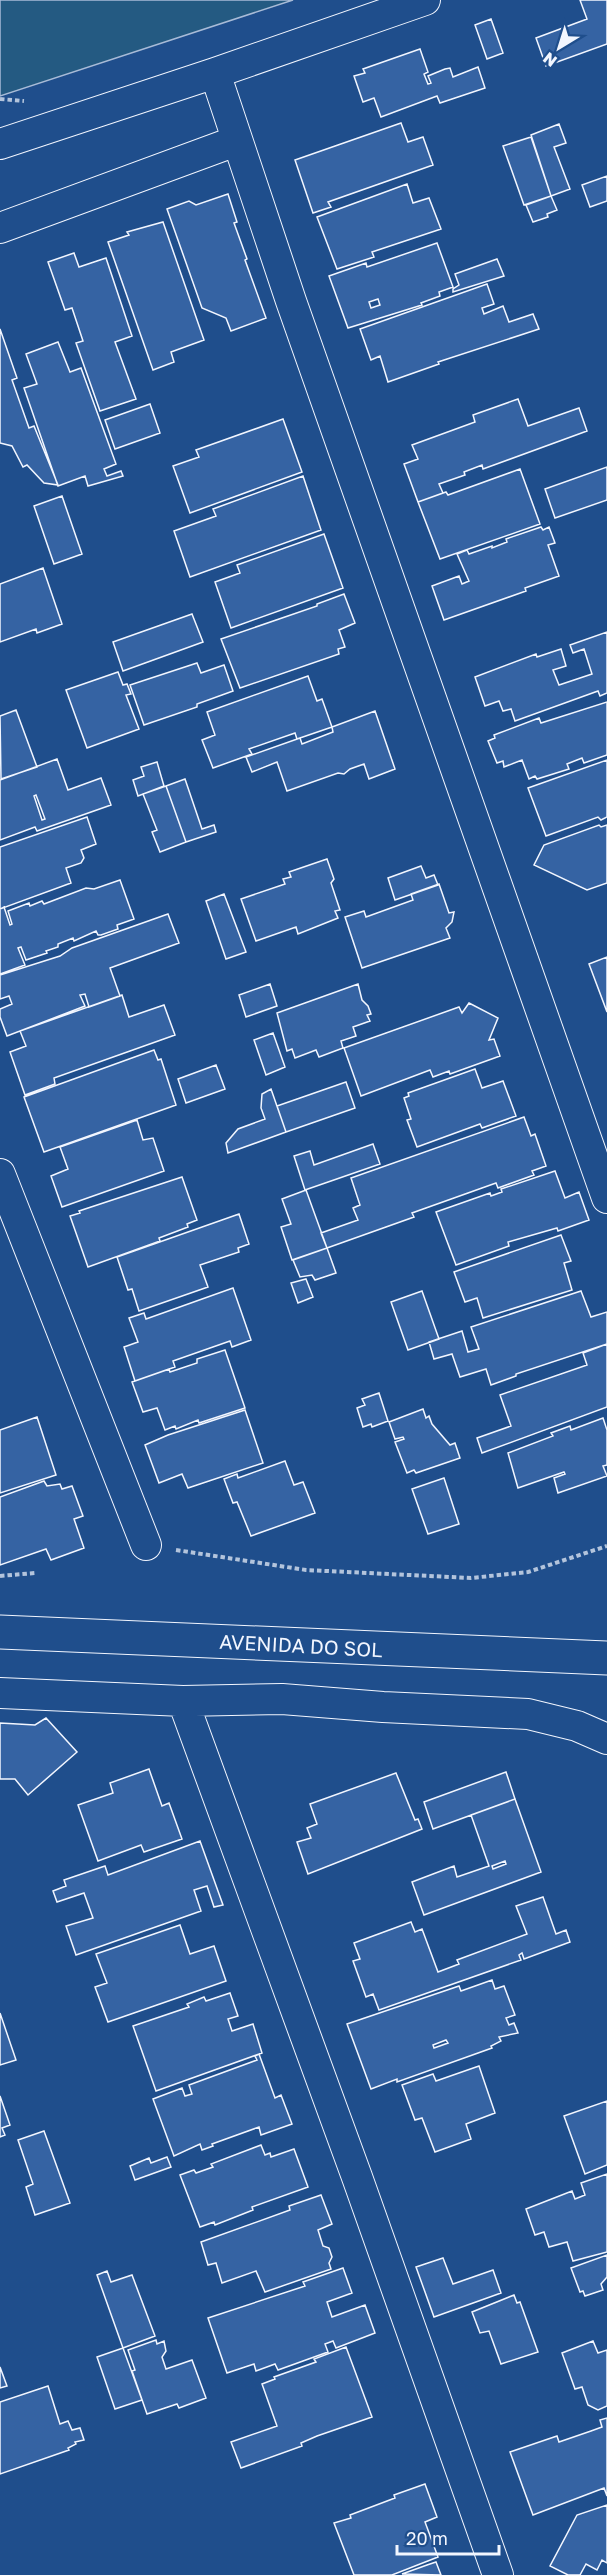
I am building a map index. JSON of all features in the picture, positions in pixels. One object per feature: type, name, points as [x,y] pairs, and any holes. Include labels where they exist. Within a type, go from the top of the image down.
[{"type":"street","points":[[0,144],[425,0]]},
{"type":"street","points":[[215,73],[236,141],[607,1198]]},
{"type":"street","points":[[0,228],[236,141]]},
{"type":"street","points":[[0,1174],[146,1545]]},
{"type":"street","name":"AVENIDA DO SOL","points":[[0,1632],[605,1658]]},
{"type":"street","points":[[0,1693],[183,1701],[282,1699],[382,1707],[528,1714],[577,1726],[607,1739]]},
{"type":"street","points":[[183,1701],[357,2176],[498,2575]]},
{"type":"path","points":[[146,1545],[306,1570],[471,1578],[528,1572],[607,1546]]},
{"type":"path","points":[[0,1576],[35,1573]]},
{"type":"shaded area","points":[[0,0],[293,0],[0,96]]},
{"type":"building","points":[[580,0],[607,0],[607,44],[546,66],[536,38],[587,19]]},
{"type":"building","points":[[491,19],[503,53],[487,59],[475,25]]},
{"type":"building","points":[[420,49],[428,72],[424,74],[428,84],[431,83],[428,76],[445,69],[450,68],[453,77],[478,67],[485,88],[440,103],[437,96],[381,117],[374,98],[363,102],[354,76],[365,73],[363,69]]},
{"type":"building","points":[[401,123],[408,142],[423,137],[433,165],[328,202],[331,207],[313,213],[295,160]]},
{"type":"building","points":[[559,124],[566,143],[554,147],[570,189],[551,196],[531,135]]},
{"type":"building","points":[[531,137],[551,196],[524,205],[503,146]]},
{"type":"building","points":[[607,176],[607,201],[590,207],[582,185]]},
{"type":"building","points":[[407,184],[413,203],[429,198],[441,229],[372,252],[374,257],[337,269],[317,217]]},
{"type":"building","points":[[228,194],[237,222],[234,223],[247,259],[245,260],[266,318],[231,331],[226,318],[202,308],[167,209],[189,201],[196,205]]},
{"type":"building","points":[[551,196],[557,210],[547,214],[548,217],[533,222],[526,205]]},
{"type":"building","points":[[163,222],[204,340],[171,352],[174,362],[153,370],[108,242],[129,235],[127,232]]},
{"type":"building","points":[[437,243],[453,287],[439,292],[440,296],[421,303],[422,305],[348,328],[329,276],[366,263],[367,267]],"holes":[[[378,299],[380,305],[371,308],[369,302]]]},
{"type":"building","points":[[74,253],[79,267],[106,258],[132,336],[115,342],[136,399],[100,411],[76,343],[83,341],[72,308],[65,310],[48,262]]},
{"type":"building","points":[[497,259],[504,276],[453,292],[453,289],[459,285],[455,274]]},
{"type":"building","points":[[487,284],[494,304],[482,308],[484,314],[503,306],[509,322],[533,314],[539,329],[438,362],[439,364],[388,382],[380,356],[371,360],[360,329]]},
{"type":"building","points":[[0,329],[17,378],[12,380],[29,428],[34,426],[58,485],[44,483],[27,465],[23,467],[12,446],[0,443]]},
{"type":"building","points":[[58,342],[70,372],[81,368],[116,464],[104,469],[107,476],[121,471],[123,476],[88,486],[85,476],[58,486],[24,388],[37,384],[26,354]]},
{"type":"building","points":[[518,399],[528,426],[579,408],[587,431],[483,469],[482,465],[464,472],[465,475],[439,484],[443,493],[418,502],[404,464],[418,459],[412,445],[475,422],[473,415]]},
{"type":"building","points":[[150,404],[160,433],[115,449],[105,420]]},
{"type":"building","points":[[283,419],[302,472],[190,513],[173,466],[199,457],[196,450]]},
{"type":"building","points":[[607,467],[607,500],[555,518],[545,489]]},
{"type":"building","points":[[520,469],[540,524],[440,559],[418,502],[446,492],[448,495]]},
{"type":"building","points":[[303,476],[321,530],[190,577],[174,531],[216,516],[213,509]]},
{"type":"building","points":[[62,496],[82,554],[54,564],[34,506]]},
{"type":"building","points":[[541,527],[543,530],[549,527],[555,543],[548,545],[559,576],[525,588],[526,591],[444,620],[432,586],[459,576],[462,584],[469,581],[457,554],[467,550],[469,554],[492,546],[492,548],[507,542],[506,539]]},
{"type":"building","points":[[324,534],[343,588],[231,628],[215,582],[240,573],[237,565]]},
{"type":"building","points":[[43,568],[62,624],[37,633],[36,629],[0,642],[0,584]]},
{"type":"building","points":[[344,594],[355,623],[339,630],[345,647],[338,649],[339,654],[240,688],[221,639],[317,606],[317,604]]},
{"type":"building","points":[[192,614],[203,642],[123,671],[113,642]]},
{"type":"building","points":[[607,632],[607,693],[600,696],[598,691],[515,721],[511,709],[503,711],[499,701],[485,706],[475,677],[536,654],[537,657],[561,649],[566,666],[553,670],[559,685],[592,674],[584,649],[573,653],[570,645]]},
{"type":"building","points":[[197,663],[201,673],[224,665],[233,691],[197,704],[197,707],[144,725],[130,685]]},
{"type":"building","points":[[118,672],[123,685],[127,684],[131,694],[126,695],[139,729],[87,748],[66,690]]},
{"type":"building","points":[[308,676],[317,701],[322,699],[332,727],[297,739],[295,733],[249,749],[252,754],[213,768],[202,740],[215,735],[207,712]]},
{"type":"building","points":[[607,702],[607,755],[584,763],[582,758],[567,764],[569,769],[537,779],[535,776],[529,779],[522,760],[504,767],[503,761],[497,763],[488,741],[495,738],[494,735],[539,718],[541,723]]},
{"type":"building","points":[[16,710],[37,767],[1,779],[0,716]]},
{"type":"building","points":[[375,711],[395,769],[369,779],[364,764],[344,774],[338,773],[287,791],[277,762],[252,772],[246,757],[300,738],[302,744],[333,732],[332,727]]},
{"type":"building","points":[[57,759],[68,790],[101,778],[111,805],[37,831],[35,827],[0,840],[0,780]],"holes":[[[36,795],[45,819],[42,820],[34,796]]]},
{"type":"building","points":[[607,760],[607,817],[601,820],[598,817],[546,836],[528,788]]},
{"type":"building","points":[[157,762],[164,786],[138,796],[133,780],[144,776],[141,767]]},
{"type":"building","points":[[185,779],[202,829],[214,825],[216,832],[186,842],[166,786]]},
{"type":"building","points":[[166,786],[186,842],[160,852],[152,832],[157,830],[143,794]]},
{"type":"building","points":[[87,817],[96,844],[81,850],[84,858],[81,863],[66,868],[71,883],[0,909],[0,847]]},
{"type":"building","points":[[599,825],[601,827],[607,825],[607,883],[587,890],[534,865],[544,845]]},
{"type":"building","points":[[327,859],[334,879],[331,883],[340,910],[335,911],[338,918],[298,934],[296,927],[256,941],[241,899],[285,884],[283,879],[291,877],[289,872]]},
{"type":"building","points":[[421,866],[426,878],[434,875],[438,885],[395,900],[388,878]]},
{"type":"building","points":[[120,880],[134,919],[117,925],[118,929],[101,935],[98,935],[96,931],[74,941],[73,938],[58,944],[58,947],[46,951],[47,953],[26,960],[21,947],[18,948],[25,965],[0,974],[0,909],[4,907],[10,925],[12,924],[8,911],[29,903],[30,906],[42,901],[44,904],[86,888],[94,889]]},
{"type":"building","points":[[439,884],[449,913],[454,912],[452,922],[446,928],[450,938],[362,968],[345,917],[364,911],[366,917],[413,900],[411,894]]},
{"type":"building","points":[[224,894],[246,952],[226,959],[206,901]]},
{"type":"building","points":[[168,914],[179,943],[110,968],[120,996],[89,1007],[85,994],[80,995],[85,1006],[7,1036],[0,1017],[0,1009],[12,1004],[9,996],[0,999],[0,975],[60,956],[72,948]]},
{"type":"building","points":[[607,957],[607,1012],[589,964]]},
{"type":"building","points":[[270,984],[277,1006],[246,1017],[239,995]]},
{"type":"building","points":[[358,984],[362,1000],[368,1006],[371,1014],[367,1015],[370,1021],[353,1027],[356,1036],[341,1041],[343,1048],[319,1057],[316,1050],[295,1058],[292,1049],[287,1051],[277,1013]]},
{"type":"building","points":[[122,995],[129,1017],[164,1005],[175,1035],[54,1078],[55,1084],[25,1095],[10,1052],[26,1046],[20,1031]]},
{"type":"building","points":[[469,1003],[498,1018],[489,1040],[494,1039],[500,1056],[450,1074],[449,1071],[433,1077],[430,1070],[361,1096],[344,1048],[459,1007],[462,1013]]},
{"type":"building","points":[[273,1033],[285,1067],[266,1075],[254,1040]]},
{"type":"building","points":[[154,1050],[158,1060],[161,1059],[176,1105],[44,1152],[24,1097]]},
{"type":"building","points":[[216,1065],[225,1089],[186,1103],[178,1079]]},
{"type":"building","points":[[475,1069],[482,1088],[503,1081],[516,1116],[482,1128],[480,1124],[417,1147],[407,1120],[411,1119],[404,1098],[409,1096],[408,1093]]},
{"type":"building","points":[[346,1082],[355,1108],[286,1132],[277,1106]]},
{"type":"building","points":[[271,1089],[286,1132],[228,1153],[226,1143],[238,1129],[265,1119],[261,1108],[262,1094]]},
{"type":"building","points":[[524,1117],[531,1136],[535,1134],[546,1166],[532,1171],[534,1175],[498,1188],[496,1183],[412,1213],[414,1217],[327,1248],[321,1233],[358,1220],[353,1208],[360,1205],[351,1178]]},
{"type":"building","points":[[137,1120],[143,1140],[153,1138],[164,1171],[62,1207],[51,1176],[68,1169],[60,1147]]},
{"type":"building","points":[[373,1144],[380,1164],[305,1190],[294,1156],[310,1151],[314,1165]]},
{"type":"building","points":[[555,1171],[565,1198],[579,1192],[589,1220],[558,1231],[557,1228],[508,1242],[509,1246],[456,1265],[436,1212],[490,1193],[491,1196],[502,1192],[501,1189]]},
{"type":"building","points":[[182,1177],[197,1220],[187,1224],[188,1227],[159,1238],[160,1241],[88,1267],[70,1216]]},
{"type":"building","points":[[306,1190],[327,1248],[292,1260],[281,1227],[291,1224],[282,1199]]},
{"type":"building","points":[[239,1214],[249,1244],[238,1248],[239,1252],[200,1265],[208,1287],[139,1311],[132,1289],[128,1290],[117,1257]]},
{"type":"building","points":[[561,1235],[571,1261],[564,1263],[572,1290],[483,1318],[477,1298],[465,1302],[454,1272]]},
{"type":"building","points":[[327,1248],[336,1273],[315,1280],[312,1275],[300,1277],[293,1260]]},
{"type":"building","points":[[306,1279],[313,1297],[298,1303],[291,1283]]},
{"type":"building","points":[[233,1288],[251,1340],[232,1347],[230,1341],[173,1361],[175,1367],[135,1381],[124,1347],[138,1342],[129,1318],[144,1313],[146,1319]]},
{"type":"building","points":[[422,1291],[439,1339],[408,1350],[391,1302]]},
{"type":"building","points":[[581,1291],[591,1317],[607,1312],[607,1344],[516,1374],[516,1376],[491,1385],[486,1369],[460,1377],[452,1354],[434,1359],[429,1342],[462,1331],[468,1352],[479,1349],[471,1327]]},
{"type":"building","points":[[607,1344],[607,1407],[482,1453],[477,1438],[511,1426],[500,1395],[587,1365],[583,1353]]},
{"type":"building","points":[[225,1350],[245,1408],[199,1423],[198,1420],[176,1429],[175,1426],[165,1430],[157,1408],[143,1412],[132,1382],[169,1369],[170,1372],[197,1363],[197,1359]]},
{"type":"building","points":[[379,1393],[388,1421],[372,1427],[371,1424],[363,1427],[357,1408],[365,1405],[362,1399]]},
{"type":"building","points":[[423,1409],[426,1418],[429,1416],[432,1424],[450,1445],[455,1443],[460,1458],[416,1473],[414,1470],[407,1473],[395,1442],[404,1439],[403,1437],[395,1439],[389,1422]]},
{"type":"building","points":[[245,1410],[263,1463],[188,1488],[182,1474],[159,1483],[145,1445],[168,1435]]},
{"type":"building","points":[[37,1417],[56,1475],[0,1493],[0,1430]]},
{"type":"building","points":[[603,1418],[607,1430],[607,1465],[603,1466],[607,1476],[558,1493],[554,1478],[565,1474],[564,1472],[518,1488],[508,1453],[553,1436],[551,1433],[570,1426],[571,1430]]},
{"type":"building","points":[[285,1461],[294,1485],[303,1482],[315,1513],[251,1536],[237,1502],[233,1503],[224,1479],[237,1474],[238,1478]]},
{"type":"building","points":[[444,1478],[459,1524],[428,1534],[412,1489]]},
{"type":"building","points":[[44,1481],[47,1486],[60,1484],[62,1489],[72,1486],[83,1516],[74,1519],[84,1548],[51,1560],[46,1549],[0,1565],[0,1497]]},
{"type":"building","points":[[46,1718],[77,1752],[28,1795],[15,1779],[0,1779],[0,1723],[35,1725]]},
{"type":"building","points":[[149,1769],[162,1806],[169,1803],[182,1839],[144,1852],[141,1845],[98,1861],[78,1805],[113,1793],[110,1783]]},
{"type":"building","points":[[506,1772],[515,1799],[433,1829],[424,1802]]},
{"type":"building","points":[[396,1773],[415,1820],[418,1819],[422,1829],[308,1874],[297,1842],[311,1838],[307,1828],[317,1824],[310,1804]]},
{"type":"building","points":[[515,1799],[541,1872],[424,1915],[412,1882],[454,1866],[457,1877],[489,1866],[471,1815]],"holes":[[[505,1861],[506,1864],[493,1869],[492,1866]]]},
{"type":"building","points":[[200,1841],[223,1905],[214,1907],[207,1886],[194,1890],[201,1911],[76,1955],[66,1926],[93,1918],[84,1893],[57,1902],[53,1891],[66,1886],[64,1880],[105,1866],[108,1875]]},
{"type":"building","points":[[543,1897],[556,1934],[566,1930],[570,1942],[524,1959],[522,1953],[519,1955],[521,1960],[379,2010],[373,1994],[366,1997],[353,1961],[360,1959],[354,1943],[411,1922],[415,1932],[422,1929],[438,1972],[459,1964],[457,1960],[527,1934],[516,1906]]},
{"type":"building","points":[[180,1925],[190,1954],[214,1946],[226,1981],[108,2022],[95,1987],[107,1983],[96,1954]]},
{"type":"building","points":[[492,1980],[495,1989],[504,1986],[515,2015],[506,2018],[509,2025],[514,2023],[518,2033],[499,2037],[501,2041],[491,2046],[492,2048],[371,2089],[347,2024],[459,1986],[461,1991]],"holes":[[[446,2040],[448,2043],[434,2048],[433,2045]]]},
{"type":"building","points":[[230,1993],[238,2016],[228,2019],[232,2031],[253,2024],[262,2053],[156,2091],[133,2026],[189,2007],[187,2004],[204,1997],[206,2001]]},
{"type":"building","points":[[0,2013],[16,2060],[0,2065]]},
{"type":"building","points":[[259,2054],[275,2098],[281,2095],[292,2124],[261,2135],[259,2127],[212,2144],[213,2146],[202,2150],[200,2144],[174,2156],[153,2099],[182,2088],[185,2096],[192,2094],[189,2085],[257,2060],[255,2056]]},
{"type":"building","points":[[479,2066],[495,2113],[466,2124],[471,2139],[435,2152],[422,2118],[415,2120],[402,2085],[433,2074],[436,2081]]},
{"type":"building","points":[[0,2096],[10,2125],[2,2128],[5,2135],[0,2137]]},
{"type":"building","points":[[607,2101],[607,2165],[585,2174],[564,2116]]},
{"type":"building","points":[[44,2131],[70,2203],[35,2215],[26,2187],[33,2184],[18,2140]]},
{"type":"building","points":[[261,2145],[265,2155],[270,2153],[271,2157],[294,2149],[308,2187],[252,2207],[253,2210],[215,2225],[214,2222],[200,2227],[180,2175],[194,2170],[196,2173],[213,2167],[211,2164]]},
{"type":"building","points":[[167,2157],[171,2167],[135,2180],[130,2166],[149,2158],[151,2163]]},
{"type":"building","points":[[607,2174],[607,2252],[573,2261],[567,2242],[549,2247],[544,2232],[535,2235],[526,2209],[572,2191],[575,2199],[585,2195],[581,2183]]},
{"type":"building","points":[[321,2195],[332,2224],[318,2230],[323,2246],[329,2248],[332,2257],[329,2263],[331,2269],[265,2292],[256,2271],[222,2283],[216,2263],[208,2265],[201,2242],[290,2210],[289,2206]]},
{"type":"building","points":[[607,2255],[607,2277],[601,2284],[603,2290],[585,2296],[583,2291],[580,2292],[571,2268]]},
{"type":"building","points":[[443,2258],[453,2284],[493,2270],[501,2293],[434,2317],[416,2267]]},
{"type":"building","points":[[343,2268],[352,2293],[327,2302],[332,2317],[365,2305],[375,2333],[336,2348],[333,2341],[325,2344],[328,2352],[278,2370],[275,2364],[256,2371],[254,2364],[227,2373],[208,2318],[305,2286],[303,2282]]},
{"type":"building","points":[[107,2271],[111,2282],[132,2275],[155,2336],[123,2348],[97,2275]]},
{"type":"building","points":[[514,2295],[517,2303],[520,2302],[538,2352],[501,2364],[489,2331],[480,2333],[472,2312]]},
{"type":"building","points":[[156,2340],[157,2344],[164,2341],[166,2351],[162,2357],[166,2369],[192,2360],[206,2398],[179,2408],[177,2404],[147,2414],[132,2371],[135,2370],[128,2350]]},
{"type":"building","points":[[593,2341],[598,2353],[607,2350],[607,2406],[598,2410],[588,2405],[582,2387],[575,2389],[562,2353]]},
{"type":"building","points":[[346,2347],[372,2417],[317,2436],[301,2443],[302,2446],[241,2468],[231,2442],[277,2426],[262,2384],[275,2379],[274,2377],[316,2362],[314,2359]]},
{"type":"building","points":[[123,2348],[142,2400],[115,2409],[97,2357]]},
{"type":"building","points":[[0,2367],[7,2386],[0,2388]]},
{"type":"building","points":[[48,2386],[60,2424],[68,2421],[72,2430],[80,2428],[84,2440],[75,2442],[76,2444],[68,2448],[69,2450],[0,2474],[0,2402]]},
{"type":"building","points":[[607,2418],[607,2496],[604,2488],[533,2515],[510,2452],[557,2436],[559,2442],[591,2431],[602,2427],[600,2420]]},
{"type":"building","points":[[425,2484],[437,2517],[425,2522],[438,2557],[392,2575],[354,2575],[334,2523],[351,2518],[350,2515],[395,2498],[394,2495]]},
{"type":"building","points":[[607,2505],[607,2563],[602,2560],[597,2570],[586,2564],[580,2575],[568,2575],[550,2566],[577,2515]]},
{"type":"building","points":[[436,2562],[441,2575],[402,2574],[427,2565]]}]
